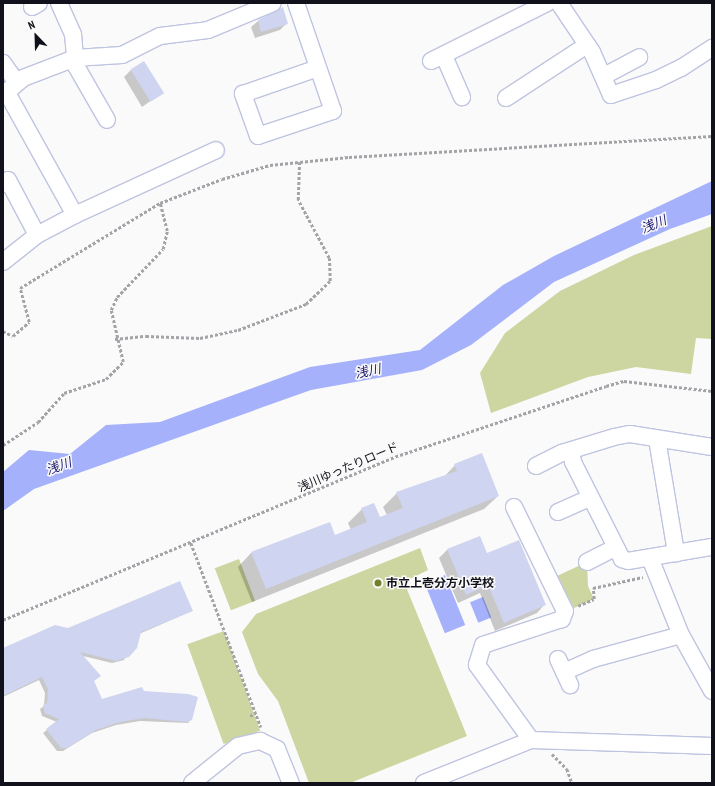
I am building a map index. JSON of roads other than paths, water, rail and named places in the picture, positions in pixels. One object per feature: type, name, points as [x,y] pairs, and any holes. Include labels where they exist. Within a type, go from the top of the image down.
[{"type":"street","points":[[59,3],[74,34],[76,66],[107,120]]},
{"type":"street","points":[[9,90],[75,58],[122,55],[160,36],[208,30],[273,3]]},
{"type":"street","points":[[296,3],[333,111],[258,136],[243,94],[318,68]]},
{"type":"street","points":[[462,97],[437,58],[547,3]]},
{"type":"street","points":[[559,3],[587,45],[604,76],[611,95],[656,80],[681,68],[712,48]]},
{"type":"street","points":[[506,98],[587,45]]},
{"type":"street","points":[[604,76],[639,57]]},
{"type":"street","points":[[3,63],[9,90],[74,215]]},
{"type":"street","points":[[3,262],[38,235],[74,215],[216,150]]},
{"type":"street","points":[[3,184],[8,180],[38,235]]},
{"type":"street","points":[[536,466],[571,451],[614,436],[630,434],[712,446]]},
{"type":"street","points":[[657,439],[676,554]]},
{"type":"street","points":[[571,451],[573,462],[615,548],[622,559],[650,558],[712,547]]},
{"type":"street","points":[[558,512],[590,498]]},
{"type":"street","points":[[514,507],[565,611],[562,619],[483,645],[477,660],[477,665],[531,740]]},
{"type":"street","points":[[587,562],[615,548]]},
{"type":"street","points":[[650,558],[681,636],[712,691]]},
{"type":"street","points":[[564,672],[593,658],[681,636]]},
{"type":"street","points":[[424,783],[531,740],[712,746]]},
{"type":"street","points":[[192,783],[238,746],[260,741],[277,749],[291,783]]},
{"type":"water","name":"浅川","points":[[712,181],[712,214],[670,229],[554,282],[471,345],[422,370],[311,390],[34,489],[3,511],[3,472],[29,450],[70,454],[106,425],[160,422],[310,367],[420,350],[503,285],[554,256]]},
{"type":"water","points":[[445,575],[465,625],[445,633],[425,583]]},
{"type":"water","points":[[483,597],[491,617],[478,623],[470,602]]},
{"type":"place","name":"市立上壱分方小学校","points":[[378,583]]}]
